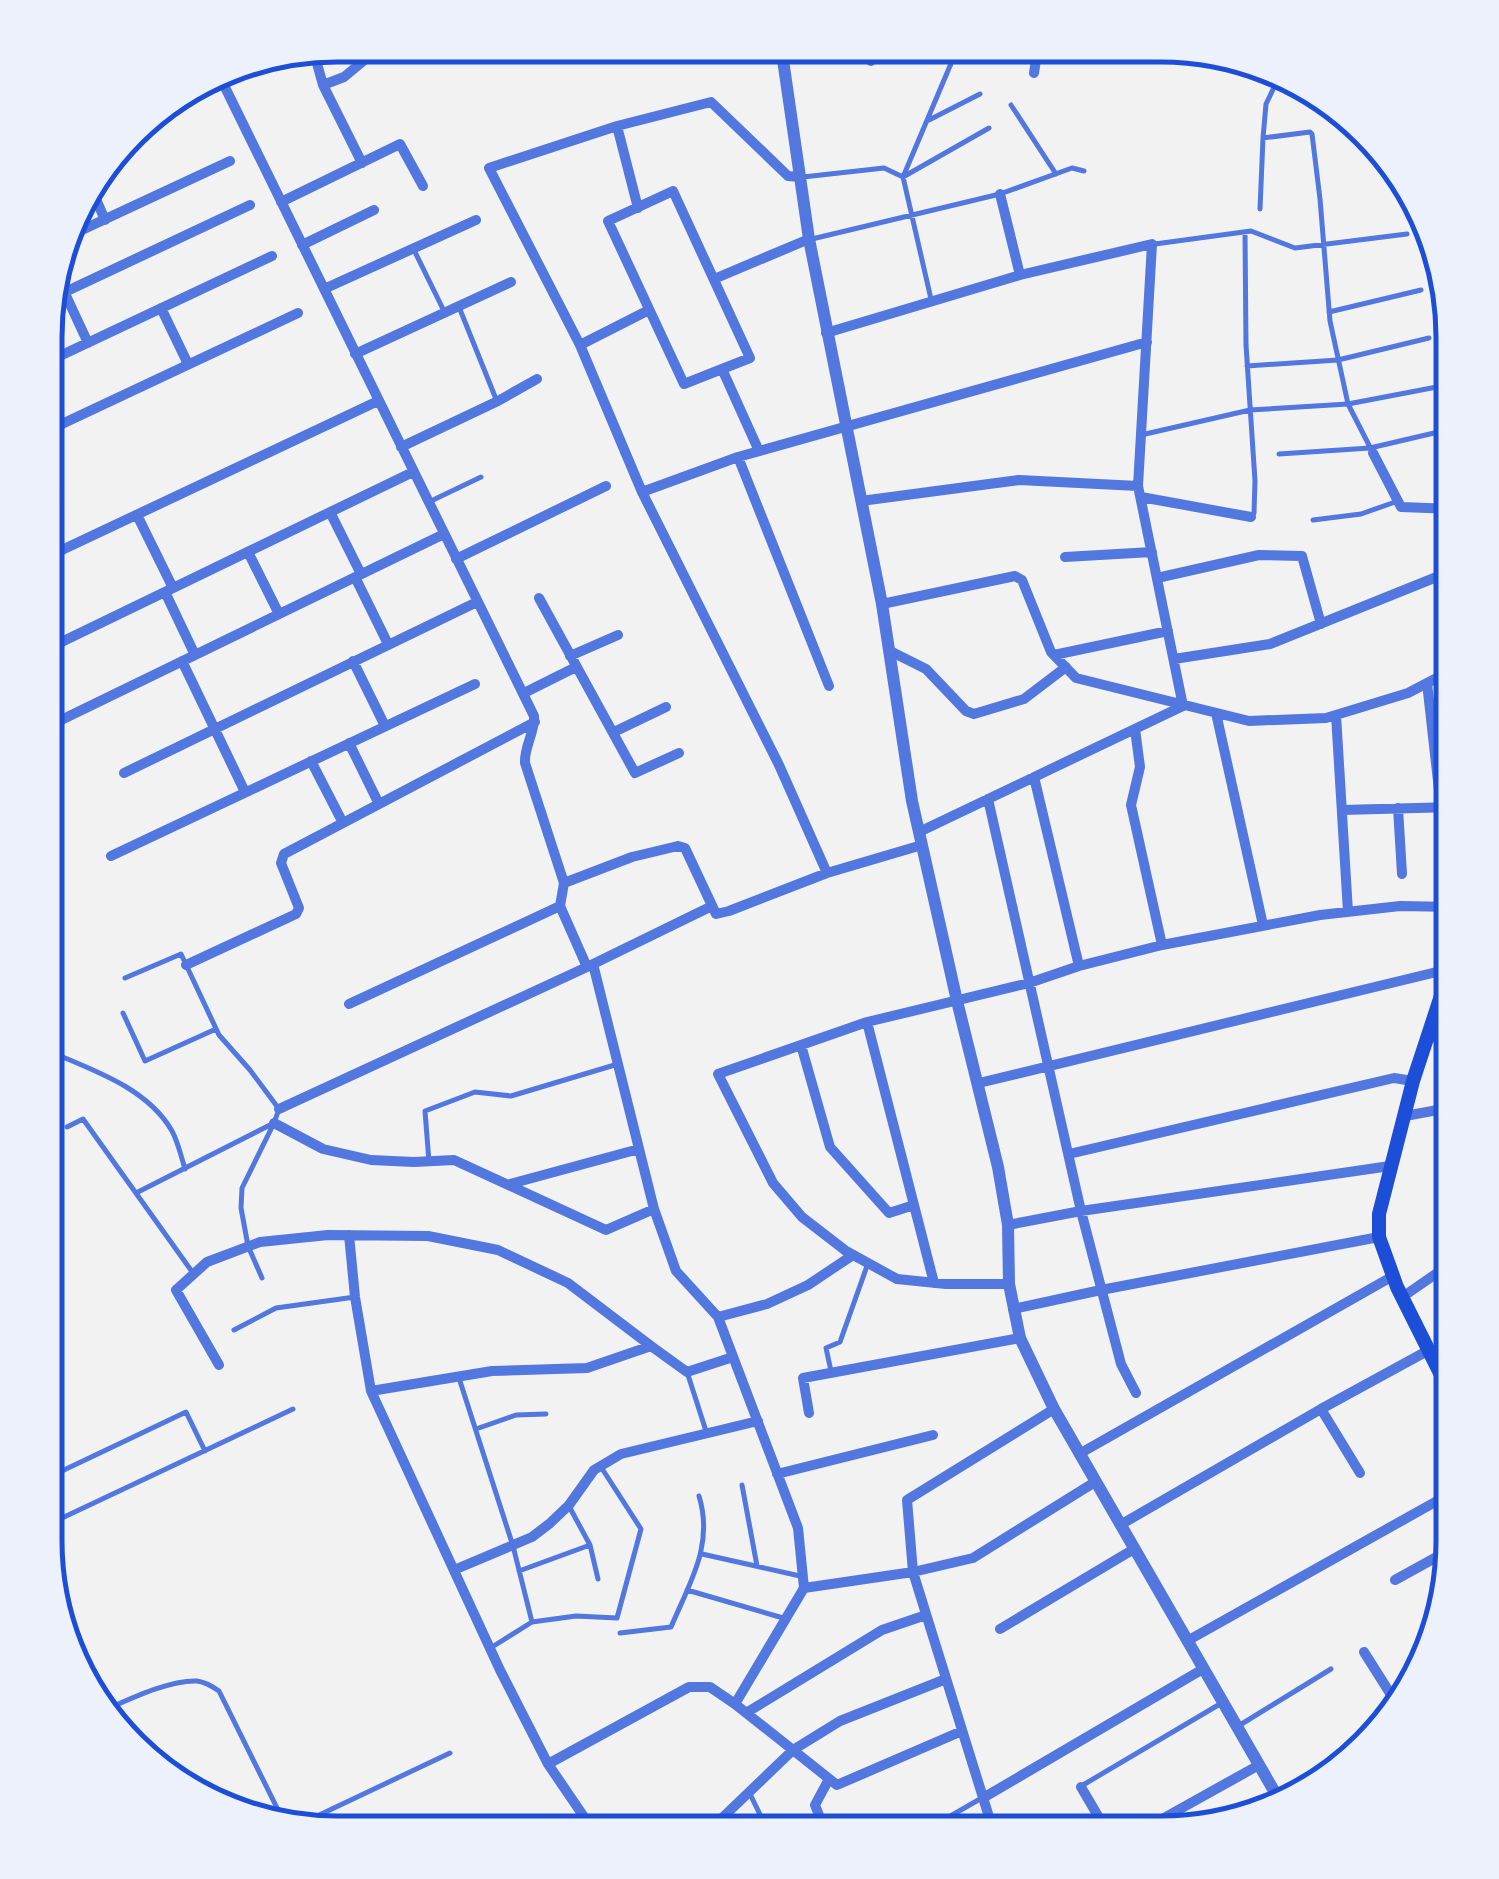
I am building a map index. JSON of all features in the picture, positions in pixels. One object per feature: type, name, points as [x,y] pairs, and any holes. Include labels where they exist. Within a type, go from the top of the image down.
[{"type":"main road","points":[[1436,1009],[1378,1214],[1379,1237],[1401,1298],[1436,1357]]},
{"type":"street","points":[[323,85],[344,77],[362,62]]},
{"type":"street","points":[[783,62],[809,240],[882,604],[912,802],[998,1168],[1008,1225],[1013,1309],[1020,1338],[1054,1409],[1275,1792]]},
{"type":"street","points":[[1034,73],[1036,62]]},
{"type":"street","points":[[317,64],[323,85],[362,163]]},
{"type":"street","points":[[224,88],[524,693],[535,722],[525,763],[564,883],[560,906],[590,966],[654,1208],[676,1271],[718,1317],[798,1528],[804,1582],[736,1704]]},
{"type":"street","points":[[800,177],[788,176],[711,102],[617,126],[489,168],[580,346],[642,492],[779,765],[827,872]]},
{"type":"street","points":[[617,126],[638,208]]},
{"type":"street","points":[[281,202],[400,144],[423,186]]},
{"type":"street","points":[[84,229],[230,161]]},
{"type":"street","points":[[673,192],[714,279],[750,358],[684,384],[608,221],[673,192]]},
{"type":"street","points":[[1000,194],[1020,276]]},
{"type":"street","points":[[98,202],[106,220]]},
{"type":"street","points":[[67,291],[250,205]]},
{"type":"street","points":[[302,245],[374,210]]},
{"type":"street","points":[[324,290],[476,220]]},
{"type":"street","points":[[714,279],[809,240]]},
{"type":"street","points":[[826,333],[1020,276],[1152,244],[1140,492],[1184,706]]},
{"type":"street","points":[[62,355],[272,256]]},
{"type":"street","points":[[355,354],[511,282]]},
{"type":"street","points":[[66,296],[88,343]]},
{"type":"street","points":[[161,308],[188,364]]},
{"type":"street","points":[[580,346],[649,310]]},
{"type":"street","points":[[62,424],[298,313]]},
{"type":"street","points":[[642,492],[759,451],[1146,342]]},
{"type":"street","points":[[722,369],[759,451]]},
{"type":"street","points":[[401,447],[537,379]]},
{"type":"street","points":[[62,550],[378,401]]},
{"type":"street","points":[[1371,450],[1404,508],[1436,508]]},
{"type":"street","points":[[738,458],[829,686]]},
{"type":"street","points":[[62,642],[413,472]]},
{"type":"street","points":[[861,500],[1019,480],[1140,492],[1251,517]]},
{"type":"street","points":[[456,558],[606,486]]},
{"type":"street","points":[[330,512],[388,644]]},
{"type":"street","points":[[137,515],[196,654]]},
{"type":"street","points":[[62,720],[444,534]]},
{"type":"street","points":[[248,552],[278,614]]},
{"type":"street","points":[[1065,557],[1152,552]]},
{"type":"street","points":[[1157,578],[1258,555],[1302,556],[1321,624]]},
{"type":"street","points":[[882,604],[1015,576],[1022,580],[1054,655],[1076,678],[1249,721],[1326,718],[1408,692],[1436,678]]},
{"type":"street","points":[[1174,658],[1270,644],[1436,577]]},
{"type":"street","points":[[539,598],[634,773],[678,754]]},
{"type":"street","points":[[124,773],[477,602]]},
{"type":"street","points":[[1054,655],[1168,632]]},
{"type":"street","points":[[570,656],[618,634]]},
{"type":"street","points":[[890,652],[926,669],[974,714],[1024,700],[1066,667]]},
{"type":"street","points":[[182,661],[245,792]]},
{"type":"street","points":[[353,661],[385,726]]},
{"type":"street","points":[[524,693],[576,668]]},
{"type":"street","points":[[1427,683],[1436,763]]},
{"type":"street","points":[[112,856],[475,684]]},
{"type":"street","points":[[564,883],[632,856],[678,846],[685,848],[716,914],[729,912],[921,838],[988,799],[1184,706]]},
{"type":"street","points":[[614,732],[666,707]]},
{"type":"street","points":[[1216,713],[1263,925]]},
{"type":"street","points":[[1336,715],[1348,912]]},
{"type":"street","points":[[186,965],[296,914],[298,908],[281,858],[284,854],[535,722]]},
{"type":"street","points":[[1135,729],[1140,767],[1131,806],[1162,945]]},
{"type":"street","points":[[348,743],[379,804]]},
{"type":"street","points":[[312,760],[343,822]]},
{"type":"street","points":[[1034,778],[1079,966]]},
{"type":"street","points":[[988,799],[1081,1211],[1121,1364],[1136,1393]]},
{"type":"street","points":[[1398,808],[1402,874]]},
{"type":"street","points":[[1342,810],[1436,808]]},
{"type":"street","points":[[349,1004],[560,906]]},
{"type":"street","points":[[279,1109],[712,906]]},
{"type":"street","points":[[1010,1284],[897,1279],[853,1255],[802,1217],[773,1182],[718,1074],[867,1022],[957,1002],[1162,945],[1348,912],[1436,907]]},
{"type":"street","points":[[979,1083],[1436,966]]},
{"type":"street","points":[[867,1022],[934,1283]]},
{"type":"street","points":[[801,1046],[830,1147],[889,1213],[914,1205]]},
{"type":"street","points":[[1069,1154],[1394,1078],[1413,1082]]},
{"type":"street","points":[[1405,1116],[1436,1110]]},
{"type":"street","points":[[274,1123],[323,1149],[371,1160],[454,1160],[606,1230],[654,1208]]},
{"type":"street","points":[[509,1184],[639,1149]]},
{"type":"street","points":[[1008,1225],[1390,1166]]},
{"type":"street","points":[[349,1235],[371,1391],[489,1649],[548,1764],[583,1816]]},
{"type":"street","points":[[220,1365],[176,1290],[208,1262],[260,1242],[349,1235],[428,1236],[498,1250],[568,1284],[686,1372],[733,1357]]},
{"type":"street","points":[[1013,1309],[1379,1237]]},
{"type":"street","points":[[718,1317],[768,1304],[808,1286],[853,1255]]},
{"type":"street","points":[[1401,1298],[1436,1274]]},
{"type":"street","points":[[1080,1454],[1393,1276]]},
{"type":"street","points":[[809,1413],[803,1378],[1020,1338]]},
{"type":"street","points":[[371,1391],[492,1372],[587,1368],[651,1346]]},
{"type":"street","points":[[1120,1524],[1430,1350]]},
{"type":"street","points":[[988,1816],[913,1572],[907,1500],[1054,1409]]},
{"type":"street","points":[[1321,1409],[1360,1473]]},
{"type":"street","points":[[454,1570],[513,1546],[550,1524],[594,1470],[621,1454],[758,1421]]},
{"type":"street","points":[[778,1474],[933,1435]]},
{"type":"street","points":[[804,1582],[913,1572],[973,1558],[1096,1482]]},
{"type":"street","points":[[1187,1641],[1436,1502]]},
{"type":"street","points":[[1000,1629],[1134,1549]]},
{"type":"street","points":[[1395,1580],[1436,1557]]},
{"type":"street","points":[[746,1713],[882,1630],[926,1615]]},
{"type":"street","points":[[1364,1652],[1390,1694]]},
{"type":"street","points":[[983,1798],[1203,1669]]},
{"type":"street","points":[[724,1816],[793,1750],[840,1721],[946,1679]]},
{"type":"street","points":[[548,1764],[689,1687],[710,1687],[736,1704],[836,1785],[962,1730]]},
{"type":"street","points":[[1168,1816],[1258,1764]]},
{"type":"street","points":[[819,1816],[815,1805],[829,1778]]},
{"type":"street","points":[[1081,1786],[1098,1816]]},
{"type":"lane","points":[[932,302],[903,177],[952,62]]},
{"type":"lane","points":[[1260,209],[1262,138],[1266,104],[1274,87]]},
{"type":"lane","points":[[926,121],[980,94]]},
{"type":"lane","points":[[1011,105],[1056,174]]},
{"type":"lane","points":[[903,177],[989,128]]},
{"type":"lane","points":[[1262,138],[1312,134],[1329,312],[1348,404],[1371,450]]},
{"type":"lane","points":[[800,177],[884,168],[903,177]]},
{"type":"lane","points":[[809,240],[1000,194],[1072,168],[1084,171]]},
{"type":"lane","points":[[1245,232],[1247,366],[1255,481],[1251,517]]},
{"type":"lane","points":[[1152,244],[1251,232],[1296,248],[1407,234]]},
{"type":"lane","points":[[414,250],[445,314]]},
{"type":"lane","points":[[1329,312],[1421,290]]},
{"type":"lane","points":[[458,307],[498,401]]},
{"type":"lane","points":[[1247,366],[1338,360],[1429,338]]},
{"type":"lane","points":[[1142,434],[1250,410],[1348,404],[1436,387]]},
{"type":"lane","points":[[1279,454],[1371,450],[1436,433]]},
{"type":"lane","points":[[428,502],[481,478]]},
{"type":"lane","points":[[1313,520],[1361,514],[1398,501]]},
{"type":"lane","points":[[125,978],[181,954],[216,1030],[279,1109],[242,1188],[241,1208],[248,1246],[262,1278]]},
{"type":"lane","points":[[124,1012],[145,1062],[216,1030]]},
{"type":"lane","points":[[1426,1040],[1436,1040]]},
{"type":"lane","points":[[62,1058],[136,1093],[164,1118],[175,1135],[185,1168]]},
{"type":"lane","points":[[429,1162],[426,1112],[475,1092],[511,1096],[618,1064]]},
{"type":"lane","points":[[67,1126],[84,1119],[194,1276]]},
{"type":"lane","points":[[136,1193],[274,1123]]},
{"type":"lane","points":[[832,1372],[826,1348],[840,1342],[868,1263]]},
{"type":"lane","points":[[234,1330],[276,1308],[355,1297]]},
{"type":"lane","points":[[686,1372],[707,1434]]},
{"type":"lane","points":[[459,1378],[513,1546],[532,1622]]},
{"type":"lane","points":[[62,1518],[293,1409]]},
{"type":"lane","points":[[62,1471],[186,1412],[205,1451]]},
{"type":"lane","points":[[476,1429],[516,1415],[546,1414]]},
{"type":"lane","points":[[489,1649],[532,1622],[576,1616],[616,1618],[640,1529],[600,1467]]},
{"type":"lane","points":[[742,1485],[756,1566]]},
{"type":"lane","points":[[620,1633],[671,1627],[702,1554],[706,1517],[700,1496]]},
{"type":"lane","points":[[569,1505],[590,1545],[598,1579]]},
{"type":"lane","points":[[519,1571],[590,1545]]},
{"type":"lane","points":[[702,1554],[804,1582]]},
{"type":"lane","points":[[687,1590],[786,1619]]},
{"type":"lane","points":[[1236,1727],[1332,1670]]},
{"type":"lane","points":[[117,1705],[154,1690],[196,1681],[209,1684],[219,1691],[278,1810]]},
{"type":"lane","points":[[1081,1786],[1223,1703]]},
{"type":"lane","points":[[317,1816],[450,1752]]},
{"type":"lane","points":[[749,1792],[761,1816]]},
{"type":"lane","points":[[952,1816],[983,1798]]}]
